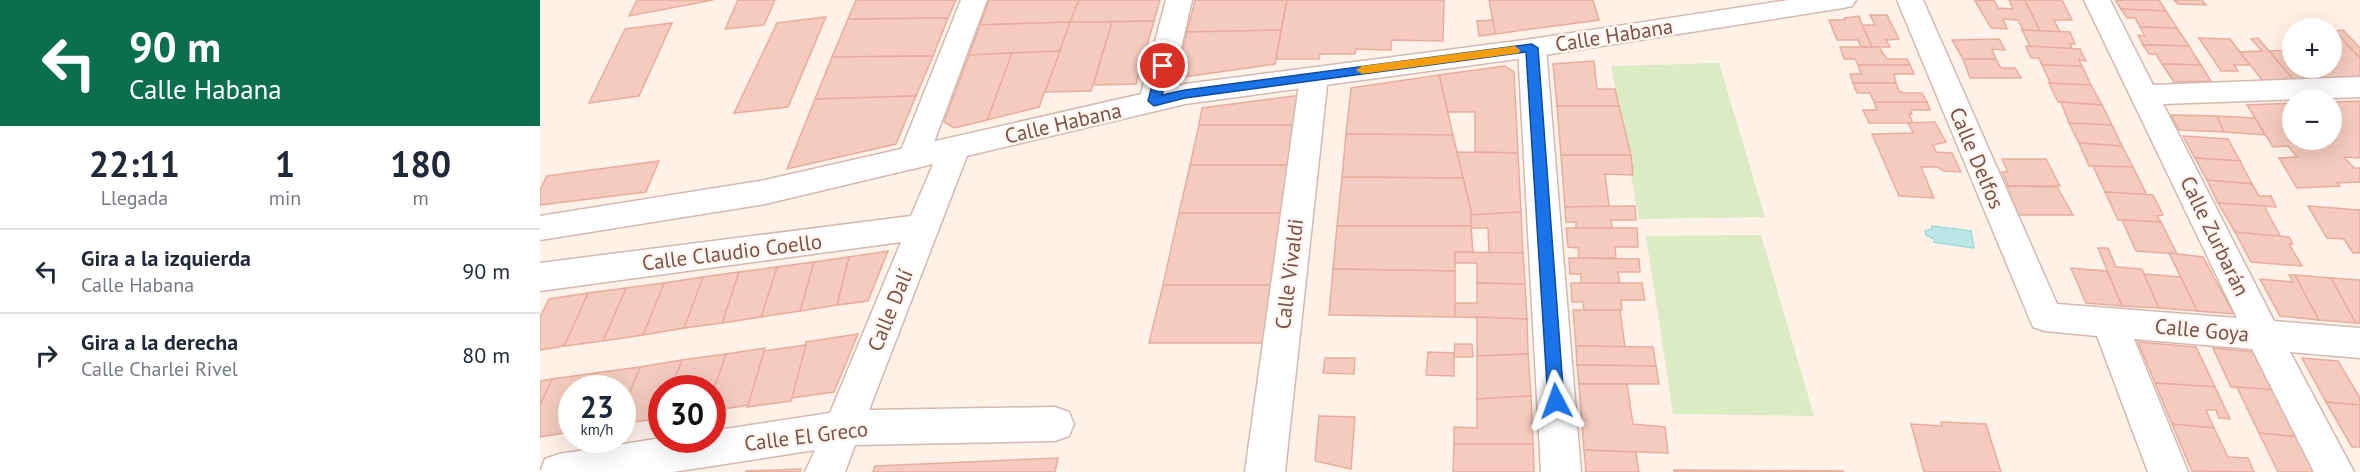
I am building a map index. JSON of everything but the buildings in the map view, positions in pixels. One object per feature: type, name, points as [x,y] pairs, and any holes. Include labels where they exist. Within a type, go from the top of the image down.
[{"type":"street","points":[[913,158],[974,0]]},
{"type":"street","points":[[1154,101],[1179,0]]},
{"type":"street","name":"Calle Habana","points":[[540,228],[765,192],[1185,94],[1532,48],[1692,11],[1843,0]]},
{"type":"street","name":"Calle Delfos","points":[[1910,0],[2045,317]]},
{"type":"street","name":"Calle Zurbarán","points":[[2097,0],[2263,335],[2334,472]]},
{"type":"street","points":[[1532,48],[1561,472]]},
{"type":"street","name":"Calle Vivaldi","points":[[1265,472],[1314,77]]},
{"type":"street","points":[[2145,95],[2360,87]]},
{"type":"street","name":"Calle Dalí","points":[[825,472],[955,148]]},
{"type":"street","name":"Calle Claudio Coello","points":[[540,276],[923,227]]},
{"type":"street","name":"Calle Goya","points":[[2045,317],[2360,343]]},
{"type":"street","points":[[2110,323],[2168,472]]},
{"type":"street","name":"Calle El Greco","points":[[559,472],[843,428],[1055,424]]},
{"type":"green space","points":[[1719,63],[1765,217],[1639,219],[1611,66]]},
{"type":"green space","points":[[1761,235],[1814,416],[1673,414],[1646,236]]},
{"type":"water","points":[[1932,226],[1971,231],[1974,248],[1934,242],[1934,239],[1926,235],[1925,231],[1932,229]]},
{"type":"slow traffic","points":[[1362,70],[1515,50]]},
{"type":"route","points":[[1163,66],[1154,101],[1185,94],[1532,48],[1556,401]]}]
